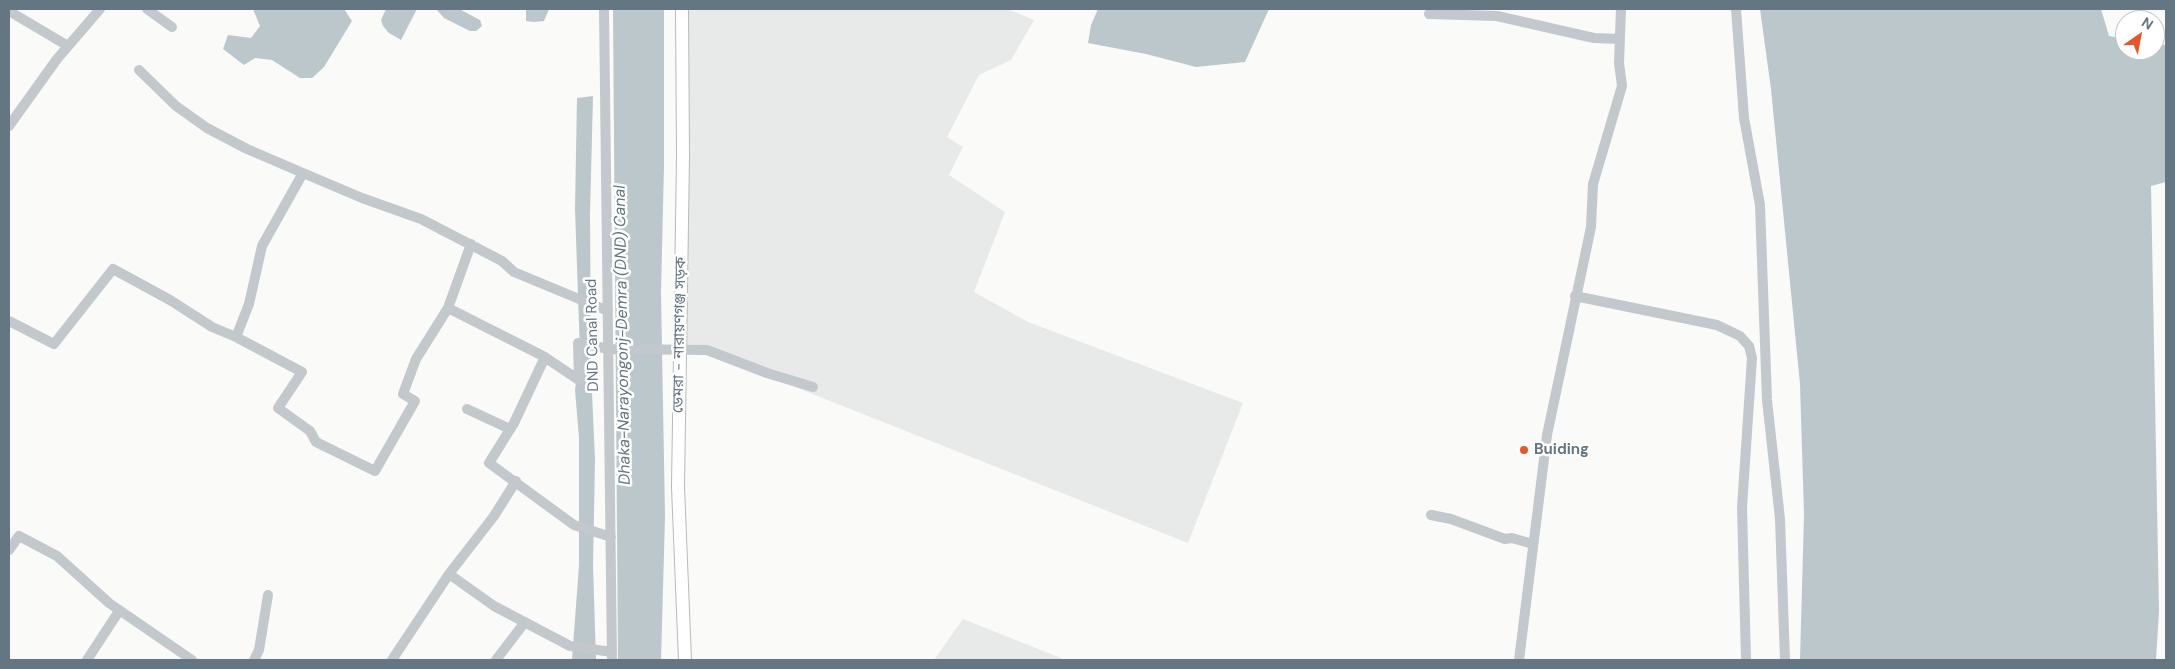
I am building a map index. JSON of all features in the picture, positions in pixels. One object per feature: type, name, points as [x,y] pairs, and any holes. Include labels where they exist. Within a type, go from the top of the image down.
[{"type":"main road","name":"ডেমরা - নারায়ণগঞ্জ সড়ক","points":[[682,9],[678,488],[685,660]]},
{"type":"street","points":[[9,126],[68,46],[100,9]]},
{"type":"street","points":[[147,9],[172,26]]},
{"type":"street","name":"DND Canal Road","points":[[604,9],[612,656]]},
{"type":"street","points":[[1519,660],[1547,435],[1591,227],[1593,184],[1596,170],[1622,86],[1619,63],[1621,9]]},
{"type":"street","points":[[1736,9],[1744,118],[1760,205],[1767,400],[1780,519],[1785,660]]},
{"type":"street","points":[[9,12],[68,46]]},
{"type":"street","points":[[1429,14],[1497,16],[1545,25],[1594,38],[1620,38]]},
{"type":"street","points":[[139,70],[176,106],[207,128],[247,149],[362,198],[421,219],[502,261],[514,272],[608,311]]},
{"type":"street","points":[[236,337],[249,304],[262,246],[303,173]]},
{"type":"street","points":[[9,321],[54,344],[113,269],[170,300],[212,327],[236,337],[302,372],[278,408],[310,430],[316,442],[375,471],[415,402],[402,394],[416,360],[448,308],[471,244]]},
{"type":"street","points":[[1575,296],[1717,325],[1740,336],[1749,346],[1752,358],[1742,507],[1746,660]]},
{"type":"street","points":[[448,308],[545,357],[579,380],[578,343],[609,349],[707,350],[767,373],[813,387]]},
{"type":"street","points":[[545,357],[510,429],[490,463],[574,526],[611,537]]},
{"type":"street","points":[[467,409],[510,429]]},
{"type":"street","points":[[392,660],[449,574],[494,516],[516,481]]},
{"type":"street","points":[[1431,515],[1451,519],[1504,539],[1512,538],[1534,544]]},
{"type":"street","points":[[9,550],[19,536],[57,556],[120,611],[192,660]]},
{"type":"street","points":[[449,574],[494,606],[570,646],[612,656]]},
{"type":"street","points":[[254,660],[259,650],[268,596]]},
{"type":"street","points":[[87,660],[120,611]]},
{"type":"street","points":[[496,660],[525,622]]},
{"type":"shaded area","points":[[687,9],[1008,9],[1034,20],[1011,60],[979,75],[947,137],[963,147],[949,175],[1005,212],[974,292],[1028,322],[1243,403],[1188,543],[684,343]]},
{"type":"shaded area","points":[[963,619],[1066,660],[934,660]]},
{"type":"water","points":[[253,9],[344,9],[352,21],[324,67],[312,78],[300,78],[272,60],[255,58],[244,65],[223,49],[228,35],[251,38],[260,26]]},
{"type":"water","points":[[386,9],[417,9],[401,40],[389,33],[383,26],[381,20]]},
{"type":"water","points":[[436,9],[459,9],[480,20],[482,26],[476,31],[470,31],[444,18]]},
{"type":"water","points":[[526,9],[549,9],[544,21],[534,22],[526,21]]},
{"type":"water","name":"Dhaka-Narayongonj-Demra (DND) Canal","points":[[613,9],[664,9],[664,165],[661,293],[665,517],[661,660],[618,660]]},
{"type":"water","points":[[1098,9],[1269,9],[1245,62],[1196,67],[1146,54],[1088,43],[1091,25]]},
{"type":"water","points":[[1760,9],[2101,9],[2109,36],[2115,37],[2115,60],[2165,60],[2166,45],[2166,182],[2151,186],[2159,611],[2156,660],[1800,660],[1804,515],[1800,384],[1771,89]]},
{"type":"water","points":[[593,96],[590,215],[591,370],[595,460],[593,566],[596,660],[572,660],[579,565],[579,438],[575,390],[580,353],[575,209],[577,98]]},
{"type":"place","name":"Buiding","points":[[1524,450]]}]
